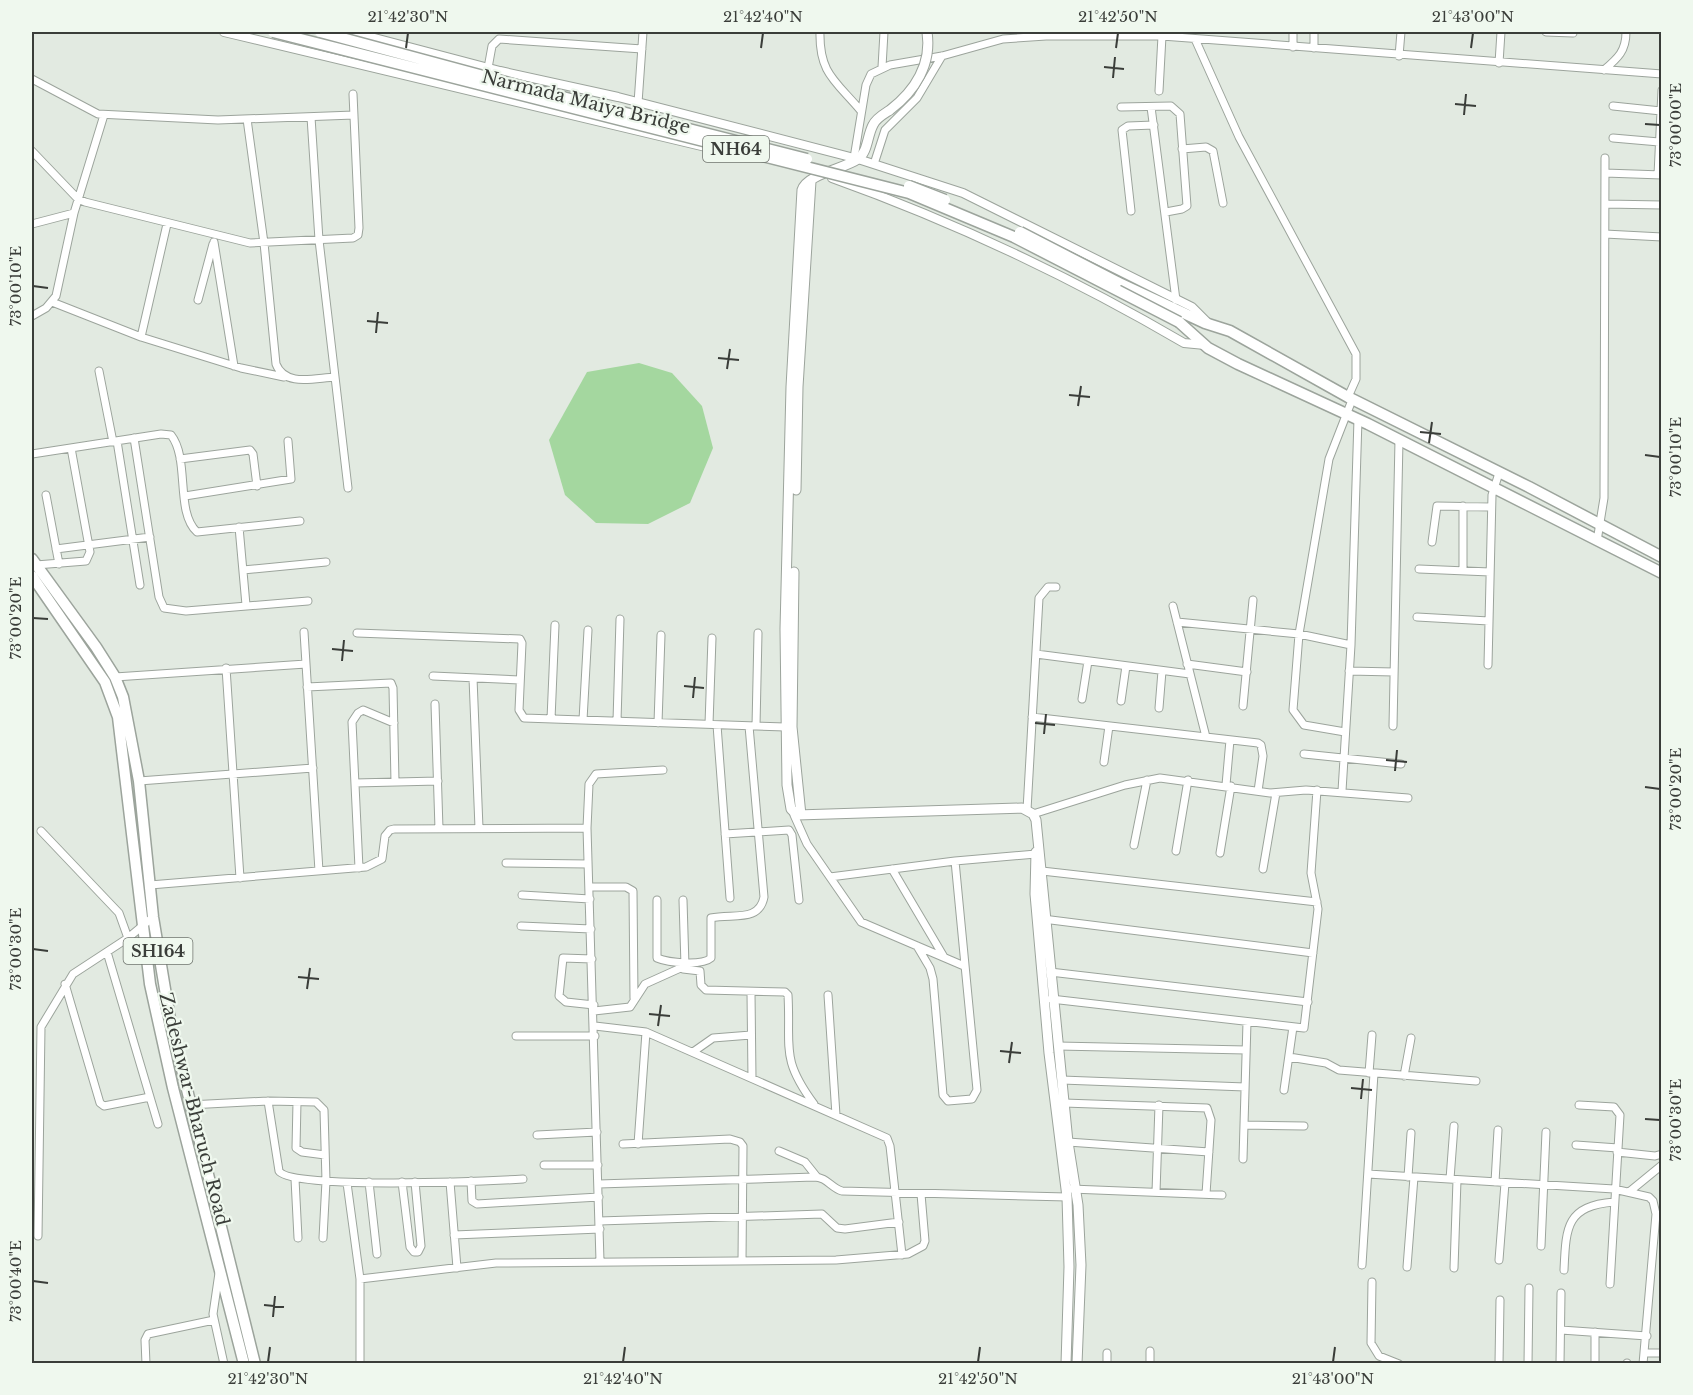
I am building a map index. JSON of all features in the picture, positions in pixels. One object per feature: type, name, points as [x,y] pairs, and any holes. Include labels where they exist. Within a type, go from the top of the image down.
[{"type":"main road","name":"NH64","points":[[273,32],[307,38],[909,193],[1014,237],[1182,318],[1230,331],[1350,399],[1662,557]]},
{"type":"main road","name":"Narmada Maiya Bridge","points":[[320,32],[539,91],[854,170],[926,192],[1022,233],[1182,318]]},
{"type":"main road","points":[[797,815],[787,785],[785,727],[791,387],[801,190],[803,185],[856,158],[864,151],[873,124],[912,90],[922,73],[929,42],[927,32]]},
{"type":"main road","points":[[797,815],[792,727],[792,629],[798,387],[811,181]]},
{"type":"main road","name":"NH64","points":[[1182,318],[1205,345],[1238,364],[1346,413],[1662,573]]},
{"type":"main road","name":"Zadeshwar-Bharuch Road","points":[[34,562],[115,677],[129,717],[139,781],[153,917],[171,1025],[255,1364]]},
{"type":"main road","name":"Zadeshwar-Bharuch Road","points":[[32,576],[88,653],[112,697],[118,717],[141,927],[162,1046],[243,1364]]},
{"type":"main road","points":[[797,815],[1030,812],[1039,829],[1042,919],[1050,972],[1049,999],[1058,1046],[1068,1142],[1069,1267],[1066,1364]]},
{"type":"main road","points":[[1039,829],[1036,854],[1049,999],[1069,1191],[1081,1265],[1077,1364]]},
{"type":"street","points":[[224,32],[822,174],[915,208],[1000,245],[1184,343],[1205,345]]},
{"type":"street","name":"NH64","points":[[352,32],[369,34],[488,68],[856,158],[963,193],[1200,312],[1209,324]]},
{"type":"street","points":[[638,103],[643,32]]},
{"type":"street","points":[[820,32],[819,51],[824,67],[861,111]]},
{"type":"street","points":[[882,67],[884,32]]},
{"type":"street","points":[[1293,32],[1293,46]]},
{"type":"street","points":[[1314,32],[1314,48]]},
{"type":"street","points":[[1399,56],[1401,32]]},
{"type":"street","points":[[1499,63],[1501,32]]},
{"type":"street","points":[[1546,32],[1573,33]]},
{"type":"street","points":[[1604,70],[1620,57],[1626,32]]},
{"type":"street","points":[[856,158],[861,111],[866,85],[871,74],[882,67],[942,56],[1003,39],[1046,34],[1162,36],[1175,34],[1195,39],[1399,56],[1662,74]]},
{"type":"street","points":[[1159,91],[1162,36]]},
{"type":"street","points":[[488,68],[492,46],[499,39],[642,49]]},
{"type":"street","points":[[1195,39],[1239,136],[1356,354],[1356,379],[1329,459],[1299,634],[1293,698],[1293,710],[1297,719],[1304,725],[1345,732]]},
{"type":"street","points":[[874,164],[885,130],[917,98],[942,56]]},
{"type":"street","points":[[32,79],[89,111],[104,115],[247,119],[354,115]]},
{"type":"street","points":[[1605,172],[1660,175],[1662,90]]},
{"type":"street","points":[[32,152],[78,199],[215,239],[264,243],[353,238],[358,235],[353,94]]},
{"type":"street","points":[[1121,106],[1171,106],[1177,109],[1186,206],[1166,212]]},
{"type":"street","points":[[1613,106],[1661,111]]},
{"type":"street","points":[[1151,107],[1176,300]]},
{"type":"street","points":[[32,316],[52,302],[74,213],[104,115]]},
{"type":"street","points":[[311,117],[319,240],[348,488]]},
{"type":"street","points":[[247,119],[264,243],[276,364],[284,377]]},
{"type":"street","points":[[1131,211],[1122,130],[1128,126],[1154,125]]},
{"type":"street","points":[[1613,138],[1659,142]]},
{"type":"street","points":[[1182,149],[1206,147],[1213,151],[1223,203]]},
{"type":"street","points":[[1598,541],[1604,498],[1605,158]]},
{"type":"street","points":[[1605,204],[1662,205]]},
{"type":"street","points":[[32,224],[74,213]]},
{"type":"street","points":[[141,337],[167,224]]},
{"type":"street","points":[[1605,234],[1662,237]]},
{"type":"street","points":[[198,300],[215,239]]},
{"type":"street","points":[[215,239],[234,366]]},
{"type":"street","points":[[52,302],[141,337],[234,366],[290,380],[334,376]]},
{"type":"street","points":[[99,371],[115,441],[140,585]]},
{"type":"street","points":[[1342,791],[1351,645],[1358,419]]},
{"type":"street","points":[[32,454],[134,438],[171,435],[180,459],[192,528],[197,532],[300,521]]},
{"type":"street","points":[[134,438],[159,597],[164,608],[177,612],[308,601]]},
{"type":"street","points":[[1393,726],[1399,440]]},
{"type":"street","points":[[185,496],[291,479],[288,441]]},
{"type":"street","points":[[34,562],[59,564],[86,561],[90,552],[71,448]]},
{"type":"street","points":[[180,459],[250,450],[253,454],[257,486]]},
{"type":"street","points":[[1488,665],[1492,487],[1499,473]]},
{"type":"street","points":[[46,495],[59,564]]},
{"type":"street","points":[[1432,542],[1437,506],[1491,507]]},
{"type":"street","points":[[1462,570],[1463,506]]},
{"type":"street","points":[[239,527],[246,605]]},
{"type":"street","points":[[57,549],[150,537]]},
{"type":"street","points":[[243,570],[326,562]]},
{"type":"street","points":[[1419,569],[1490,572]]},
{"type":"street","points":[[1056,587],[1048,587],[1039,598],[1032,717],[1030,812],[1146,780],[1188,780],[1276,793],[1317,790],[1408,798]]},
{"type":"street","points":[[1243,706],[1253,600]]},
{"type":"street","points":[[1173,606],[1206,737]]},
{"type":"street","points":[[1417,617],[1489,621]]},
{"type":"street","points":[[616,721],[620,619]]},
{"type":"street","points":[[1177,622],[1299,634],[1351,645]]},
{"type":"street","points":[[551,719],[555,625]]},
{"type":"street","points":[[583,720],[588,630]]},
{"type":"street","points":[[304,632],[320,871]]},
{"type":"street","points":[[357,633],[519,639],[522,643],[520,715],[524,718],[785,727]]},
{"type":"street","points":[[592,959],[562,958],[559,996],[566,1002],[594,1008],[623,1010],[634,1001],[645,984],[684,965],[711,958],[711,918],[753,914],[762,906],[764,897],[752,726],[758,633]]},
{"type":"street","points":[[658,723],[661,635]]},
{"type":"street","points":[[712,638],[713,724],[730,897]]},
{"type":"street","points":[[1036,654],[1190,674]]},
{"type":"street","points":[[1082,699],[1088,661]]},
{"type":"street","points":[[115,677],[306,664]]},
{"type":"street","points":[[1187,664],[1247,672]]},
{"type":"street","points":[[1121,701],[1126,666]]},
{"type":"street","points":[[226,668],[240,878]]},
{"type":"street","points":[[1159,708],[1162,671]]},
{"type":"street","points":[[1349,671],[1394,672]]},
{"type":"street","points":[[433,676],[520,680]]},
{"type":"street","points":[[473,678],[479,828]]},
{"type":"street","points":[[308,687],[391,683],[395,782]]},
{"type":"street","points":[[435,704],[439,829]]},
{"type":"street","points":[[358,868],[351,727],[354,719],[363,710],[394,723]]},
{"type":"street","points":[[1032,717],[1230,740],[1261,746],[1263,756],[1258,791]]},
{"type":"street","points":[[1104,762],[1109,726]]},
{"type":"street","points":[[1220,853],[1228,786],[1230,740]]},
{"type":"street","points":[[1304,754],[1401,764]]},
{"type":"street","points":[[139,781],[313,768]]},
{"type":"street","points":[[600,1262],[595,1026],[587,828],[589,784],[596,774],[663,770]]},
{"type":"street","points":[[1134,845],[1146,780]]},
{"type":"street","points":[[1176,851],[1188,780]]},
{"type":"street","points":[[355,783],[438,781]]},
{"type":"street","points":[[1049,999],[1301,1028],[1306,1025],[1317,902],[1311,873],[1317,790]]},
{"type":"street","points":[[1263,869],[1276,793]]},
{"type":"street","points":[[797,815],[807,844],[861,922],[964,966]]},
{"type":"street","points":[[150,885],[372,866],[382,859],[385,836],[390,830],[587,828]]},
{"type":"street","points":[[725,834],[784,829],[792,835],[798,900]]},
{"type":"street","points":[[41,831],[119,913],[128,939]]},
{"type":"street","points":[[830,877],[955,861],[1036,854]]},
{"type":"street","points":[[917,946],[928,962],[933,979],[943,1095],[948,1101],[972,1099],[977,1094],[955,861]]},
{"type":"street","points":[[506,863],[588,864]]},
{"type":"street","points":[[892,869],[944,957]]},
{"type":"street","points":[[1042,871],[1317,902]]},
{"type":"street","points":[[589,887],[626,887],[633,891],[634,1001]]},
{"type":"street","points":[[522,895],[590,899]]},
{"type":"street","points":[[657,900],[657,958],[700,970],[701,986],[705,990],[750,993],[780,991],[788,995],[789,1056],[792,1069],[816,1106]]},
{"type":"street","points":[[683,900],[684,965]]},
{"type":"street","points":[[38,1236],[35,1196],[41,1027],[73,974],[128,939],[153,917]]},
{"type":"street","points":[[1042,919],[1313,953]]},
{"type":"street","points":[[521,926],[591,929]]},
{"type":"street","points":[[107,952],[158,1124]]},
{"type":"street","points":[[1050,972],[1308,1002]]},
{"type":"street","points":[[65,984],[100,1103],[104,1106],[150,1097]]},
{"type":"street","points":[[750,993],[752,1078]]},
{"type":"street","points":[[828,995],[836,1115]]},
{"type":"street","points":[[1244,1159],[1247,1022]]},
{"type":"street","points":[[595,1026],[646,1032],[887,1138],[890,1146],[902,1255]]},
{"type":"street","points":[[1284,1090],[1293,1027]]},
{"type":"street","points":[[638,1144],[646,1032]]},
{"type":"street","points":[[693,1052],[719,1036],[751,1035]]},
{"type":"street","points":[[1362,1265],[1368,1174],[1372,1035]]},
{"type":"street","points":[[516,1036],[595,1036]]},
{"type":"street","points":[[1404,1076],[1411,1038]]},
{"type":"street","points":[[1058,1046],[1246,1050]]},
{"type":"street","points":[[1289,1057],[1326,1063],[1339,1070],[1476,1081]]},
{"type":"street","points":[[32,1072],[41,1073]]},
{"type":"street","points":[[1062,1080],[1245,1088]]},
{"type":"street","points":[[268,1101],[279,1171],[282,1176],[347,1183],[523,1179]]},
{"type":"street","points":[[189,1105],[268,1101],[316,1102],[324,1110],[326,1181],[323,1238]]},
{"type":"street","points":[[297,1102],[296,1148],[302,1152],[325,1155]]},
{"type":"street","points":[[1064,1102],[1207,1108],[1210,1120],[1206,1194]]},
{"type":"street","points":[[1156,1192],[1159,1105]]},
{"type":"street","points":[[1579,1105],[1614,1107],[1619,1110],[1610,1284]]},
{"type":"street","points":[[1244,1125],[1304,1126]]},
{"type":"street","points":[[1454,1268],[1455,1126]]},
{"type":"street","points":[[1495,1182],[1498,1130]]},
{"type":"street","points":[[537,1135],[597,1132]]},
{"type":"street","points":[[1541,1246],[1546,1132]]},
{"type":"street","points":[[1407,1268],[1411,1133]]},
{"type":"street","points":[[623,1144],[736,1140],[743,1146],[742,1261]]},
{"type":"street","points":[[1068,1142],[1209,1152]]},
{"type":"street","points":[[1576,1144],[1655,1156],[1662,1154]]},
{"type":"street","points":[[779,1151],[805,1162],[817,1177]]},
{"type":"street","points":[[543,1166],[598,1165]]},
{"type":"street","points":[[1629,1191],[1662,1165]]},
{"type":"street","points":[[1368,1174],[1614,1189],[1644,1194],[1653,1200],[1655,1206],[1653,1273],[1643,1364]]},
{"type":"street","points":[[599,1184],[822,1177],[835,1189],[842,1191],[921,1194],[1069,1191],[1222,1195]]},
{"type":"street","points":[[295,1179],[298,1238]]},
{"type":"street","points":[[471,1181],[472,1201],[477,1204],[599,1197]]},
{"type":"street","points":[[369,1182],[377,1254]]},
{"type":"street","points":[[402,1182],[410,1247],[414,1252],[418,1252],[421,1246],[415,1182]]},
{"type":"street","points":[[450,1182],[457,1268]]},
{"type":"street","points":[[347,1183],[360,1279],[360,1364]]},
{"type":"street","points":[[1499,1260],[1505,1183]]},
{"type":"street","points":[[360,1279],[496,1263],[836,1260],[902,1255],[918,1251],[925,1240],[921,1194]]},
{"type":"street","points":[[1564,1270],[1568,1228],[1579,1211],[1592,1204],[1614,1202]]},
{"type":"street","points":[[454,1235],[822,1214],[837,1228],[845,1229],[898,1222]]},
{"type":"street","points":[[220,1271],[214,1320],[224,1364]]},
{"type":"street","points":[[1653,1273],[1662,1274]]},
{"type":"street","points":[[1372,1282],[1371,1343],[1379,1356],[1399,1364]]},
{"type":"street","points":[[1528,1364],[1529,1288]]},
{"type":"street","points":[[1560,1364],[1561,1293]]},
{"type":"street","points":[[1499,1364],[1500,1300]]},
{"type":"street","points":[[147,1364],[145,1340],[148,1334],[214,1320]]},
{"type":"street","points":[[1560,1330],[1647,1336]]},
{"type":"street","points":[[1595,1332],[1595,1364]]},
{"type":"street","points":[[1150,1351],[1150,1364]]},
{"type":"street","points":[[1107,1353],[1107,1364]]},
{"type":"street","points":[[1646,1353],[1662,1353]]},
{"type":"green space","points":[[639,363],[672,373],[702,406],[713,448],[690,503],[648,524],[596,523],[565,495],[549,440],[587,372]]}]
